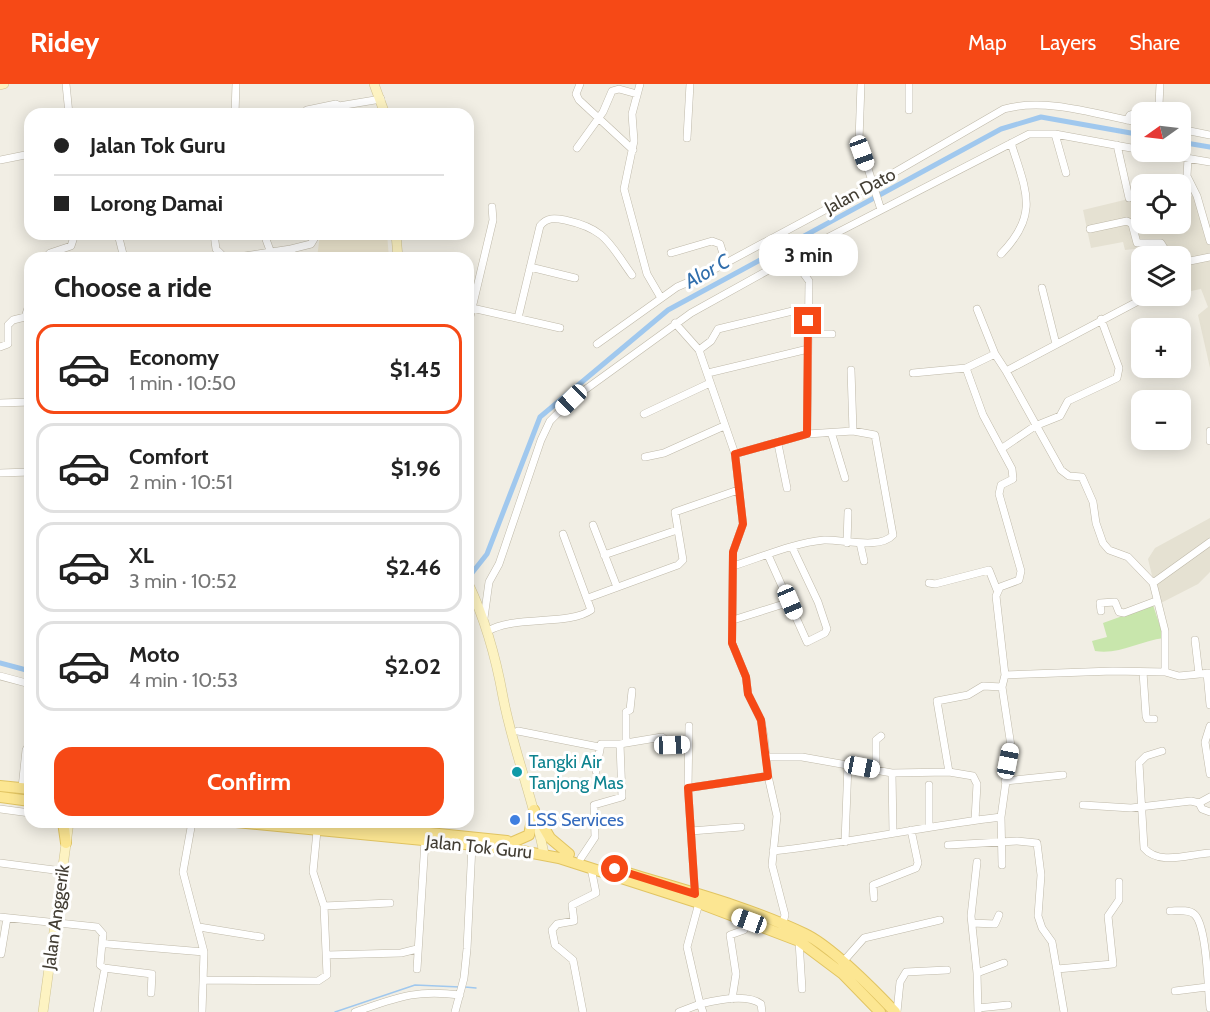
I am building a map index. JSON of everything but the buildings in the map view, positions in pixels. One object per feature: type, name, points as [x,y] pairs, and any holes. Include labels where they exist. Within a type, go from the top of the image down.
[{"type":"main road","points":[[374,84],[381,99]]},
{"type":"main road","points":[[379,84],[383,108]]},
{"type":"main road","points":[[474,596],[484,618],[504,690],[509,698],[543,826],[547,851]]},
{"type":"main road","points":[[504,690],[503,696],[547,851]]},
{"type":"main road","points":[[0,786],[24,790]]},
{"type":"main road","points":[[3,796],[24,791]]},
{"type":"main road","points":[[3,796],[24,801]]},
{"type":"main road","points":[[513,842],[529,835],[534,810]]},
{"type":"main road","points":[[543,826],[550,838],[569,854]]},
{"type":"main road","points":[[66,843],[67,828]]},
{"type":"main road","name":"Jalan Tok Guru","points":[[327,828],[425,841],[569,854],[697,899],[799,941],[843,974],[880,1012]]},
{"type":"main road","name":"Jalan Tok Guru","points":[[423,828],[513,842],[547,851],[591,868],[751,912],[806,935],[842,963],[896,1012]]},
{"type":"main road","name":"Jalan Anggerik","points":[[43,1012],[66,843]]},
{"type":"street","points":[[66,84],[68,108]]},
{"type":"street","points":[[235,108],[236,84]]},
{"type":"street","points":[[580,84],[577,97],[633,150]]},
{"type":"street","points":[[640,84],[632,114],[633,150],[624,183],[625,195],[647,274],[661,298]]},
{"type":"street","points":[[687,138],[690,84]]},
{"type":"street","points":[[861,84],[859,140],[881,209]]},
{"type":"street","points":[[909,84],[909,110]]},
{"type":"street","points":[[1127,120],[1130,115],[1159,105],[1160,84]]},
{"type":"street","points":[[577,148],[598,119],[612,91],[619,89],[637,94]]},
{"type":"street","points":[[346,108],[381,99]]},
{"type":"street","points":[[315,108],[331,104],[336,108]]},
{"type":"street","name":"Jalan Dato","points":[[597,344],[676,287],[874,184],[1004,109],[1023,104],[1131,121]]},
{"type":"street","points":[[1191,132],[1210,135]]},
{"type":"street","points":[[484,618],[489,582],[499,564],[518,504],[550,421],[581,392],[675,323],[881,209],[1029,134],[1055,134],[1131,148]]},
{"type":"street","points":[[1055,134],[1066,173]]},
{"type":"street","points":[[1001,254],[1018,234],[1026,215],[1024,186],[1011,143]]},
{"type":"street","points":[[1117,146],[1129,198]]},
{"type":"street","points":[[0,160],[24,155]]},
{"type":"street","points":[[1191,159],[1210,162]]},
{"type":"street","points":[[1188,162],[1187,176],[1197,196],[1210,241]]},
{"type":"street","points":[[474,300],[493,220],[492,207]]},
{"type":"street","points":[[518,318],[540,226],[548,219],[555,218],[596,229],[632,275]]},
{"type":"street","points":[[1089,229],[1127,221],[1132,226],[1137,243],[1161,243],[1163,246]]},
{"type":"street","points":[[58,252],[71,246],[73,240]]},
{"type":"street","points":[[276,252],[311,244],[313,240]]},
{"type":"street","points":[[672,253],[712,241],[720,244],[726,263]]},
{"type":"street","points":[[1191,260],[1210,257]]},
{"type":"street","points":[[788,260],[801,270],[809,281],[807,434]]},
{"type":"street","points":[[530,267],[575,278]]},
{"type":"street","points":[[1042,288],[1056,344]]},
{"type":"street","points":[[1006,371],[1131,304]]},
{"type":"street","points":[[474,308],[561,328]]},
{"type":"street","points":[[699,350],[711,341],[718,329],[809,308]]},
{"type":"street","points":[[977,309],[995,354],[1035,426],[1065,474],[1082,477],[1093,502],[1096,523],[1103,543],[1109,549],[1128,557],[1153,583],[1165,631],[1165,672]]},
{"type":"street","points":[[0,347],[8,344],[8,325],[13,320],[24,317]]},
{"type":"street","points":[[1001,449],[1035,426],[1060,416],[1068,400],[1117,378],[1120,374],[1101,319]]},
{"type":"street","points":[[675,323],[699,350],[735,454],[743,524],[733,552],[734,651],[746,677],[751,704],[761,720],[768,757],[768,776],[777,816],[773,874],[784,915],[782,926]]},
{"type":"street","points":[[808,334],[832,334]]},
{"type":"street","points":[[708,373],[808,349]]},
{"type":"street","points":[[913,374],[966,368],[995,354]]},
{"type":"street","points":[[966,368],[983,415],[1013,474],[1009,482],[1001,485],[999,494],[1021,571],[1019,580],[997,590]]},
{"type":"street","points":[[851,370],[853,431]]},
{"type":"street","points":[[644,414],[710,383]]},
{"type":"street","points":[[0,403],[24,402]]},
{"type":"street","points":[[645,457],[664,453],[724,426]]},
{"type":"street","points":[[733,566],[792,547],[826,540],[860,543],[891,539],[894,531],[877,439],[871,433],[853,431],[832,435],[807,434],[778,444],[735,454]]},
{"type":"street","points":[[1210,431],[1210,441]]},
{"type":"street","points":[[832,435],[845,478]]},
{"type":"street","points":[[778,444],[787,488]]},
{"type":"street","points":[[0,473],[24,472]]},
{"type":"street","points":[[588,598],[682,563],[683,555],[675,518],[678,509],[738,490]]},
{"type":"street","points":[[847,543],[848,512]]},
{"type":"street","points":[[593,525],[617,587]]},
{"type":"street","points":[[604,555],[677,530]]},
{"type":"street","points":[[488,631],[504,624],[539,622],[589,613],[591,610],[588,598],[563,534]]},
{"type":"street","points":[[1153,583],[1210,542]]},
{"type":"street","points":[[860,543],[864,561]]},
{"type":"street","points":[[768,555],[807,642],[825,633],[827,629],[818,602],[792,547]]},
{"type":"street","points":[[929,583],[935,584],[989,570],[997,590],[1005,675],[1002,687],[1011,746],[1001,817],[1004,843],[1002,865]]},
{"type":"street","points":[[1101,610],[1100,603],[1110,601],[1115,602],[1119,612],[1124,613],[1156,601]]},
{"type":"street","points":[[733,620],[790,602]]},
{"type":"street","points":[[1195,640],[1206,674],[1210,705]]},
{"type":"street","points":[[1005,675],[1143,672],[1165,672],[1179,676],[1206,674]]},
{"type":"street","points":[[1143,672],[1146,716],[1148,719],[1154,719]]},
{"type":"street","points":[[0,676],[24,682]]},
{"type":"street","points":[[949,772],[937,701],[968,695],[983,686],[1002,687]]},
{"type":"street","points":[[581,858],[593,843],[596,832],[594,806],[622,797],[623,743],[626,712],[630,710],[632,691]]},
{"type":"street","points":[[688,726],[688,788],[697,899],[687,947],[703,1012]]},
{"type":"street","points":[[1210,726],[1205,742],[1210,774]]},
{"type":"street","points":[[518,731],[599,747]]},
{"type":"street","points":[[876,770],[874,747],[876,740],[881,736]]},
{"type":"street","points":[[596,771],[599,747],[604,743],[623,743],[662,737],[672,745],[688,744]]},
{"type":"street","points":[[1162,752],[1146,756],[1139,763],[1144,849],[1149,854],[1160,858],[1210,854]]},
{"type":"street","points":[[768,757],[802,757],[892,773],[949,772],[973,776],[976,779],[975,820]]},
{"type":"street","points":[[845,842],[848,764]]},
{"type":"street","points":[[892,773],[893,833]]},
{"type":"street","points":[[1005,781],[1063,775]]},
{"type":"street","points":[[688,788],[768,776]]},
{"type":"street","points":[[929,785],[929,827]]},
{"type":"street","points":[[1083,805],[1141,808],[1191,801],[1199,803],[1210,797]]},
{"type":"street","points":[[1199,803],[1202,809],[1210,812]]},
{"type":"street","points":[[0,809],[24,812]]},
{"type":"street","points":[[773,851],[1001,817]]},
{"type":"street","points":[[691,831],[741,827]]},
{"type":"street","points":[[191,828],[183,872],[204,952],[202,1012]]},
{"type":"street","points":[[203,980],[318,981],[327,975],[324,906],[313,872],[319,828]]},
{"type":"street","points":[[874,898],[873,885],[916,868],[918,863],[911,830]]},
{"type":"street","points":[[417,969],[425,841]]},
{"type":"street","points":[[948,845],[1033,841],[1040,847],[1041,875],[1038,916],[1042,928],[1052,942],[1064,1012]]},
{"type":"street","points":[[455,1012],[464,978],[472,845]]},
{"type":"street","points":[[977,862],[972,923],[978,1010],[1008,1005]]},
{"type":"street","points":[[0,863],[62,871]]},
{"type":"street","points":[[583,1012],[573,960],[555,945],[552,930],[557,924],[574,921],[572,905],[596,893],[591,868]]},
{"type":"street","points":[[1057,969],[1113,964],[1108,916],[1119,900],[1119,882]]},
{"type":"street","points":[[324,906],[390,903]]},
{"type":"street","points":[[1170,911],[1194,914],[1198,919],[1208,951],[1207,987],[1210,1008]]},
{"type":"street","points":[[972,923],[995,924],[999,915]]},
{"type":"street","points":[[0,963],[4,917],[98,928],[103,934],[99,959],[104,968],[152,974],[151,993]]},
{"type":"street","points":[[842,963],[864,938],[940,920]]},
{"type":"street","points":[[732,999],[736,974],[730,935],[744,930],[749,921]]},
{"type":"street","points":[[199,927],[261,937]]},
{"type":"street","points":[[799,941],[802,989]]},
{"type":"street","points":[[102,943],[204,952]]},
{"type":"street","points":[[327,955],[401,953],[417,950]]},
{"type":"street","points":[[977,973],[1004,963]]},
{"type":"street","points":[[896,1012],[900,982],[906,972],[947,970]]},
{"type":"street","points":[[97,1012],[104,973]]},
{"type":"street","points":[[1175,991],[1207,987]]},
{"type":"street","points":[[355,1012],[412,993],[425,991],[460,994]]},
{"type":"street","points":[[679,1012],[700,1004],[732,999],[757,1001],[761,1004],[762,1012]]},
{"type":"shaded area","points":[[1199,194],[1210,231],[1210,368],[1198,315],[1208,307],[1201,289],[1191,291],[1191,246],[1131,246],[1131,249],[1125,250],[1123,242],[1091,248],[1083,210],[1131,198],[1131,234],[1191,234],[1191,196]]},
{"type":"shaded area","points":[[319,240],[388,240],[388,252],[318,252]]},
{"type":"shaded area","points":[[1210,518],[1210,572],[1198,584],[1159,604],[1148,559],[1155,548]]},
{"type":"green space","points":[[1153,605],[1164,638],[1113,651],[1095,651],[1092,641],[1107,637],[1103,623]]},
{"type":"waterway","name":"Alor C","points":[[474,570],[487,554],[540,417],[668,310],[1001,129],[1041,117],[1131,133]]},
{"type":"waterway","name":"Alor C","points":[[1191,144],[1210,147]]},
{"type":"waterway","name":"Alor C","points":[[0,663],[24,669]]},
{"type":"waterway","points":[[335,1012],[415,985],[460,987]]},
{"type":"waterway","points":[[465,987],[476,988]]},
{"type":"place","name":"Tangki Air Tanjong Mas","points":[[517,772]]},
{"type":"place","name":"LSS Services","points":[[515,820]]},
{"type":"route","points":[[615,869],[695,894],[688,788],[768,776],[768,757],[761,720],[751,704],[746,677],[732,643],[733,552],[743,524],[735,454],[804,437],[807,434],[808,321]]}]
